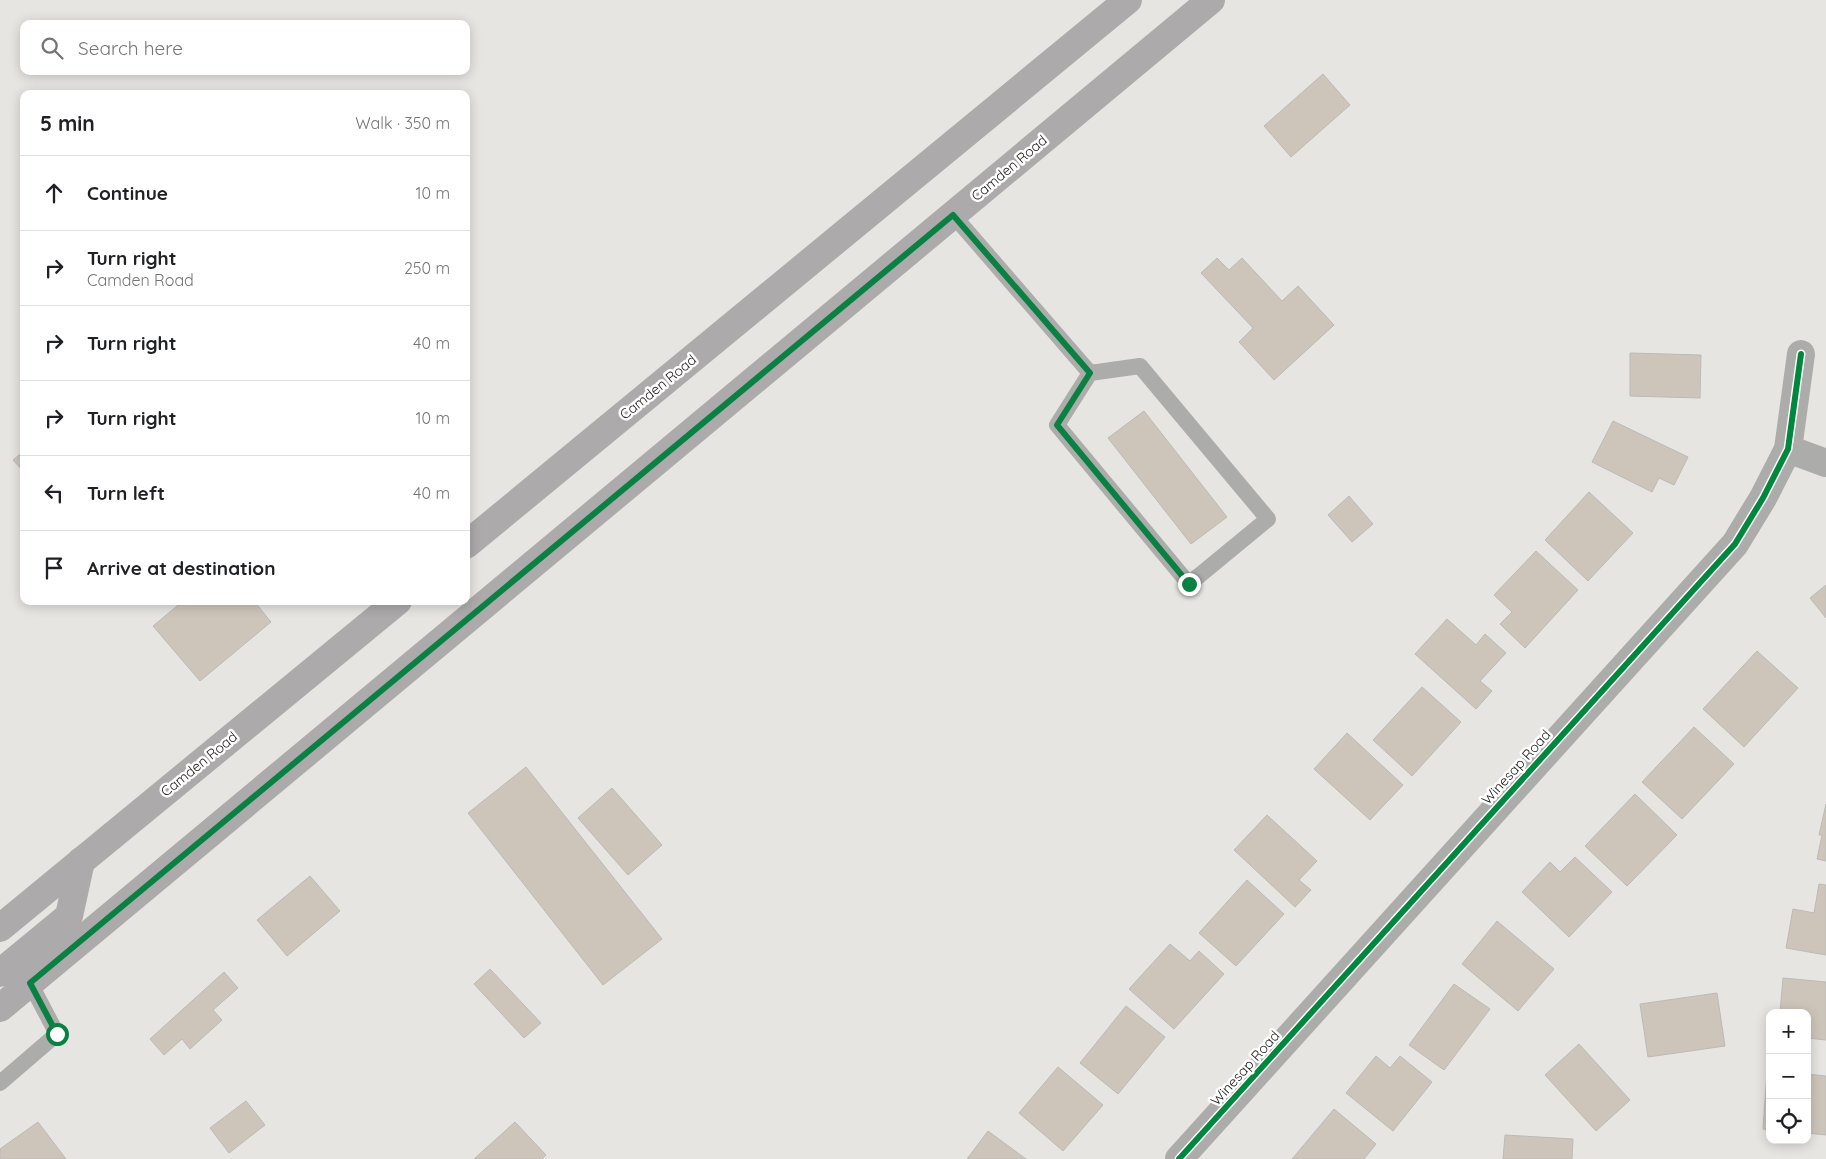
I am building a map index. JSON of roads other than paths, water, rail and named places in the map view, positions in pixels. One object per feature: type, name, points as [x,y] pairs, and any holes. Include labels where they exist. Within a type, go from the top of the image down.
[{"type":"main road","name":"Camden Road","points":[[470,542],[1128,0]]},
{"type":"main road","points":[[974,198],[1054,113],[1112,60],[1183,0]]},
{"type":"main road","name":"Camden Road","points":[[0,1008],[1211,0]]},
{"type":"main road","name":"Camden Road","points":[[0,928],[393,605]]},
{"type":"main road","points":[[0,973],[70,916],[81,861]]},
{"type":"street","name":"Winesap Road","points":[[1179,1159],[1735,544],[1763,498],[1788,448],[1801,354]]},
{"type":"street","points":[[1788,448],[1826,462]]},
{"type":"lane","points":[[953,215],[1090,373]]},
{"type":"lane","points":[[1140,366],[1268,519],[1189,584],[1057,425],[1090,373],[1140,366]]},
{"type":"lane","points":[[0,1083],[57,1034],[30,983]]}]
